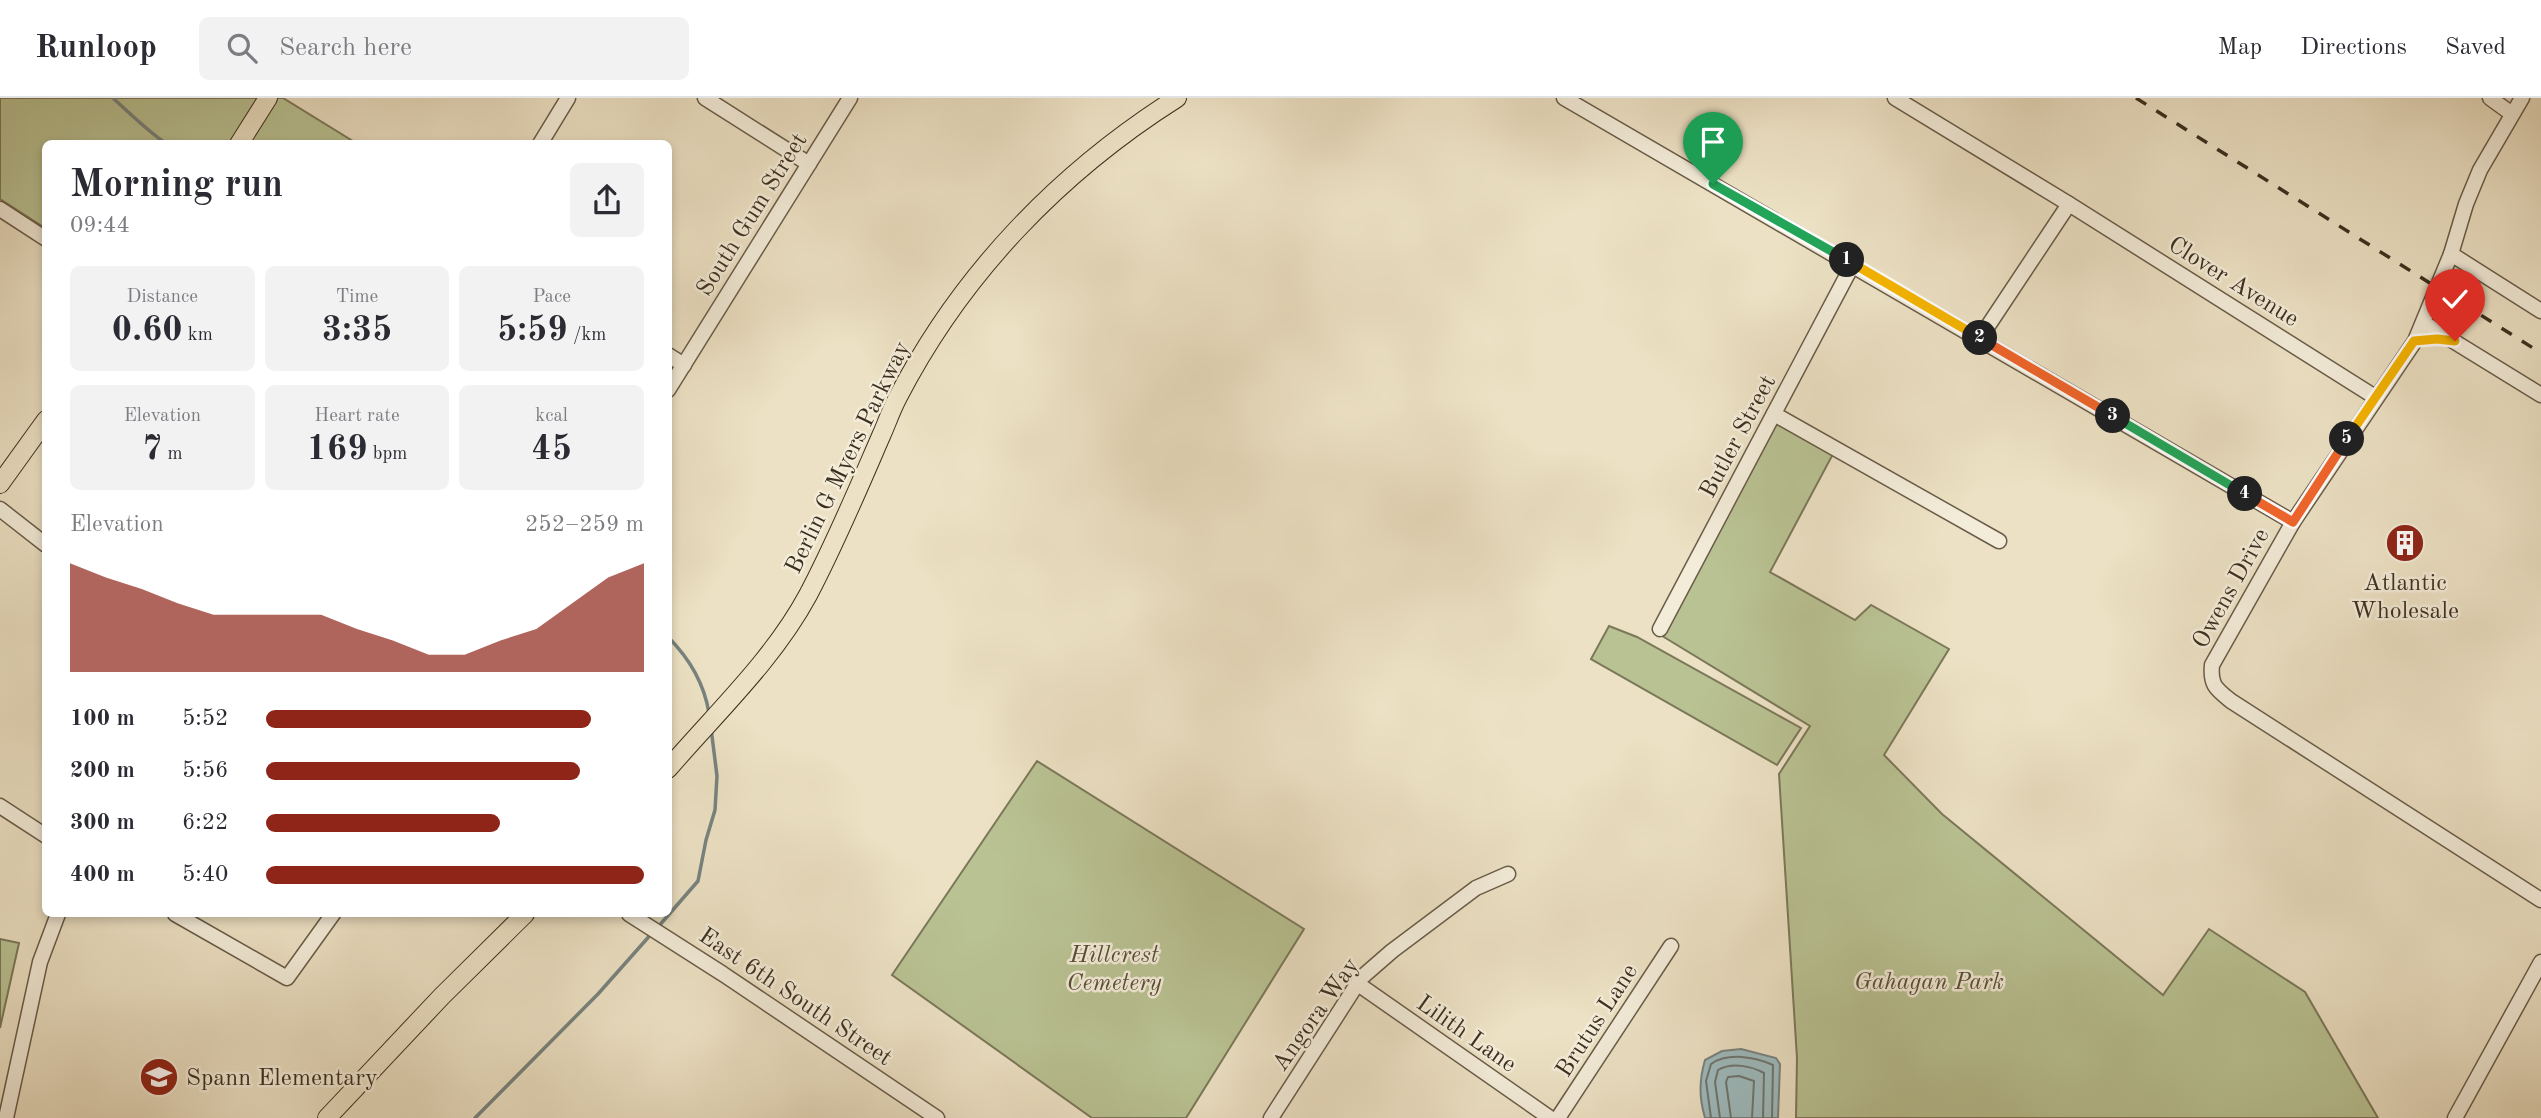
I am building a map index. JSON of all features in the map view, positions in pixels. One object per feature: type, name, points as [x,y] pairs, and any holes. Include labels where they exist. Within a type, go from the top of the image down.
[{"type":"main road","points":[[242,140],[268,98]]},
{"type":"main road","name":"Berlin G Myers Parkway","points":[[672,764],[731,701],[807,597],[896,400],[923,351],[956,302],[992,256],[1064,183],[1117,140],[1177,98]]},
{"type":"main road","points":[[0,484],[42,426]]},
{"type":"main road","points":[[327,1118],[442,996],[522,917]]},
{"type":"street","points":[[542,140],[568,98]]},
{"type":"street","points":[[705,98],[809,164]]},
{"type":"street","name":"South Gum Street","points":[[672,384],[850,98]]},
{"type":"street","name":"Clover Avenue","points":[[1895,98],[2375,397]]},
{"type":"street","points":[[2490,98],[2512,114]]},
{"type":"street","name":"Owens Drive","points":[[2522,98],[2480,170],[2424,323],[2293,522],[2212,665],[2211,679],[2217,690],[2231,701],[2541,900]]},
{"type":"street","points":[[1571,100],[2293,522]]},
{"type":"street","points":[[1980,338],[2069,204]]},
{"type":"street","points":[[0,209],[42,236]]},
{"type":"street","points":[[2451,254],[2541,312]]},
{"type":"street","name":"Butler Street","points":[[1660,629],[1853,264]]},
{"type":"street","points":[[2424,323],[2541,395]]},
{"type":"street","points":[[2414,341],[2455,341]]},
{"type":"street","points":[[672,358],[684,365]]},
{"type":"street","points":[[1774,414],[1999,541]]},
{"type":"street","points":[[0,509],[42,542]]},
{"type":"street","points":[[0,806],[42,833]]},
{"type":"street","name":"Angora Way","points":[[1271,1118],[1358,984],[1392,951],[1476,888],[1508,874]]},
{"type":"street","points":[[6,1118],[40,962],[57,917]]},
{"type":"street","points":[[180,917],[287,978],[331,917]]},
{"type":"street","name":"East 6th South Street","points":[[635,917],[936,1118]]},
{"type":"street","name":"Brutus Lane","points":[[1558,1118],[1671,946]]},
{"type":"street","points":[[2455,1118],[2541,962]]},
{"type":"street","name":"Lilith Lane","points":[[1358,984],[1550,1118]]},
{"type":"green space","points":[[0,98],[283,98],[351,140],[42,140],[42,226],[0,199]]},
{"type":"green space","name":"Gahagan Park","points":[[1775,421],[1833,454],[1770,572],[1855,620],[1871,605],[1949,649],[1884,755],[1942,814],[2163,995],[2209,929],[2305,992],[2378,1118],[1796,1118],[1797,1058],[1779,774],[1810,726],[1654,631]]},
{"type":"green space","points":[[1609,626],[1637,637],[1801,728],[1777,765],[1591,659]]},
{"type":"green space","name":"Hillcrest Cemetery","points":[[1037,761],[1304,929],[1186,1118],[1092,1118],[892,975]]},
{"type":"green space","points":[[0,939],[19,943],[0,1028]]},
{"type":"water","points":[[1741,1049],[1776,1058],[1780,1064],[1778,1118],[1705,1118],[1700,1089],[1705,1060],[1722,1051]]},
{"type":"waterway","points":[[113,98],[162,140]]},
{"type":"waterway","points":[[672,642],[695,672],[709,713]]},
{"type":"waterway","points":[[672,911],[698,881],[715,810],[717,776],[711,728]]},
{"type":"waterway","points":[[658,927],[667,917]]},
{"type":"waterway","points":[[475,1118],[598,994],[653,932]]},
{"type":"railway","points":[[2136,98],[2541,353]]},
{"type":"place","name":"Atlantic Wholesale","points":[[2405,543]]},
{"type":"place","name":"Spann Elementary","points":[[159,1077]]},
{"type":"route","points":[[1713,184],[2293,522],[2414,341],[2455,341]]}]
